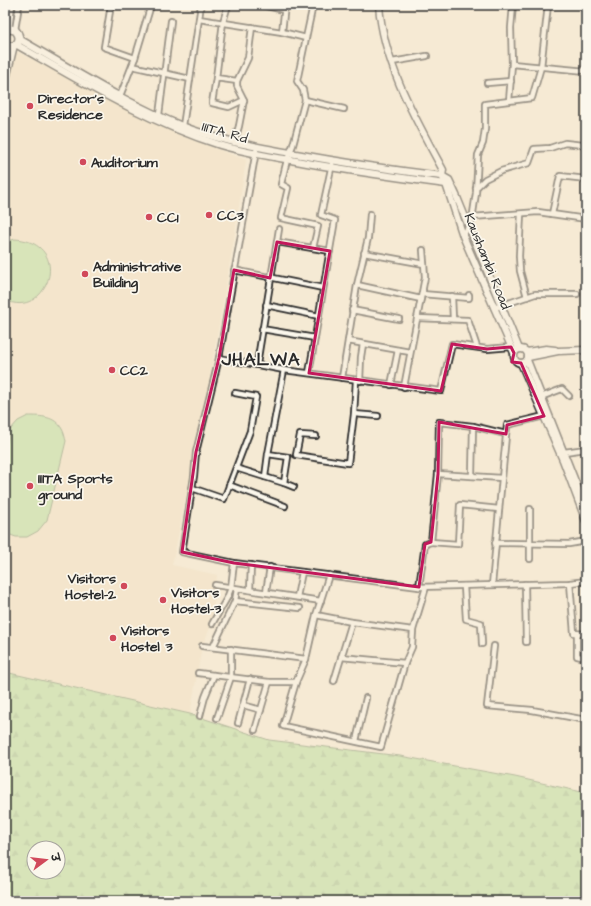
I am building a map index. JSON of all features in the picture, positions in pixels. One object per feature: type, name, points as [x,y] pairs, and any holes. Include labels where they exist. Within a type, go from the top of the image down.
[{"type":"main road","points":[[379,5],[380,17],[392,62],[410,108],[443,170],[442,176],[449,180],[501,306],[517,351],[515,359],[517,362],[546,349],[558,351],[586,350]]},
{"type":"main road","points":[[5,81],[11,45],[19,34],[8,29]]},
{"type":"main road","name":"IIITA Rd","points":[[11,45],[183,126],[234,142],[256,151],[287,160],[442,176]]},
{"type":"main road","name":"IIITA Rd","points":[[11,45],[107,97],[196,137],[221,146],[256,151],[289,153],[332,164],[446,184]]},
{"type":"main road","name":"Kaushambi Road","points":[[442,176],[463,236],[511,346],[517,351]]},
{"type":"main road","points":[[517,351],[523,349],[544,416],[586,521]]},
{"type":"main road","points":[[526,358],[586,509]]},
{"type":"street","points":[[8,29],[12,5]]},
{"type":"street","points":[[8,29],[19,5]]},
{"type":"street","points":[[111,5],[104,47],[135,58]]},
{"type":"street","points":[[120,96],[135,58],[151,5]]},
{"type":"street","points":[[183,126],[201,5]]},
{"type":"street","points":[[228,5],[223,22],[212,103],[229,107],[244,100]]},
{"type":"street","points":[[262,5],[285,7],[282,32]]},
{"type":"street","points":[[313,5],[297,81],[304,90],[305,100],[281,184],[288,188],[281,218],[318,226],[313,248]]},
{"type":"street","points":[[509,101],[512,64],[511,28],[513,5]]},
{"type":"street","points":[[463,236],[472,217],[478,155],[483,143],[485,129],[485,104],[532,98],[541,67],[548,5]]},
{"type":"street","points":[[199,18],[282,32],[306,38]]},
{"type":"street","points":[[159,115],[171,21]]},
{"type":"street","points":[[234,142],[244,100],[237,86],[237,81],[248,58],[252,27]]},
{"type":"street","points":[[392,62],[427,56]]},
{"type":"street","points":[[512,64],[586,71]]},
{"type":"street","points":[[132,66],[190,79]]},
{"type":"street","points":[[216,78],[237,81]]},
{"type":"street","points":[[487,83],[511,81]]},
{"type":"street","points":[[305,100],[344,109]]},
{"type":"street","points":[[476,188],[485,179],[501,171],[528,163],[534,149],[550,148],[565,143],[583,145]]},
{"type":"street","points":[[256,151],[219,358],[196,452],[182,552],[234,563],[419,586],[492,586],[586,581]]},
{"type":"street","points":[[309,373],[336,220],[321,215],[332,164]]},
{"type":"street","points":[[552,214],[560,176],[586,179]]},
{"type":"street","points":[[472,217],[538,212],[586,219]]},
{"type":"street","points":[[342,378],[352,310],[368,238],[370,214]]},
{"type":"street","points":[[521,214],[519,256],[520,272],[527,297]]},
{"type":"street","points":[[257,364],[279,229]]},
{"type":"street","points":[[277,242],[330,251]]},
{"type":"street","points":[[404,387],[425,277],[423,250]]},
{"type":"street","points":[[364,254],[424,264]]},
{"type":"street","points":[[234,270],[323,288]]},
{"type":"street","points":[[357,285],[421,299]]},
{"type":"street","points":[[423,291],[422,294],[469,298],[469,296]]},
{"type":"street","points":[[494,308],[535,294],[577,294]]},
{"type":"street","points":[[452,296],[453,319]]},
{"type":"street","points":[[266,305],[319,316]]},
{"type":"street","points":[[352,310],[399,319]]},
{"type":"street","points":[[417,318],[468,320],[478,347]]},
{"type":"street","points":[[262,329],[315,338]]},
{"type":"street","points":[[348,342],[410,352]]},
{"type":"street","points":[[316,436],[300,435],[296,455],[348,463],[363,344]]},
{"type":"street","points":[[219,358],[284,370],[441,391],[452,344],[487,349],[511,346]]},
{"type":"street","points":[[391,385],[398,350]]},
{"type":"street","points":[[265,477],[284,370]]},
{"type":"street","points":[[541,397],[562,389],[570,396]]},
{"type":"street","points":[[192,488],[224,498],[250,431],[256,397],[235,392]]},
{"type":"street","points":[[354,414],[378,416]]},
{"type":"street","points":[[492,586],[507,425],[544,416]]},
{"type":"street","points":[[430,542],[438,474],[439,422],[473,426],[506,434]]},
{"type":"street","points":[[472,476],[473,426]]},
{"type":"street","points":[[564,452],[586,449]]},
{"type":"street","points":[[268,454],[288,457],[284,483]]},
{"type":"street","points":[[236,468],[294,487]]},
{"type":"street","points":[[438,474],[502,478]]},
{"type":"street","points":[[229,485],[285,506]]},
{"type":"street","points":[[419,586],[425,544],[430,542],[458,544],[460,505],[499,509]]},
{"type":"street","points":[[530,509],[530,559]]},
{"type":"street","points":[[496,544],[569,544],[586,541]]},
{"type":"street","points":[[212,624],[231,588],[234,563]]},
{"type":"street","points":[[250,590],[251,565]]},
{"type":"street","points":[[266,592],[270,567]]},
{"type":"street","points":[[297,597],[302,572]]},
{"type":"street","points":[[329,575],[316,615],[306,660],[296,682],[283,726],[381,747],[405,663],[412,647],[414,630],[426,586]]},
{"type":"street","points":[[570,583],[574,633],[577,634],[577,656],[586,658]]},
{"type":"street","points":[[525,584],[526,642]]},
{"type":"street","points":[[215,585],[321,601]]},
{"type":"street","points":[[464,586],[466,619],[481,623],[482,644]]},
{"type":"street","points":[[213,647],[235,601],[237,588]]},
{"type":"street","points":[[235,601],[300,608]]},
{"type":"street","points":[[316,615],[352,622],[414,630]]},
{"type":"street","points":[[334,681],[352,622]]},
{"type":"street","points":[[577,634],[586,634]]},
{"type":"street","points":[[202,646],[306,660]]},
{"type":"street","points":[[494,646],[487,706],[532,710],[586,720]]},
{"type":"street","points":[[217,718],[231,677],[231,649]]},
{"type":"street","points":[[341,657],[405,663]]},
{"type":"street","points":[[198,673],[269,682],[296,682]]},
{"type":"street","points":[[200,716],[205,697],[214,675]]},
{"type":"street","points":[[238,723],[250,679]]},
{"type":"street","points":[[255,730],[269,682]]},
{"type":"street","points":[[356,742],[366,698]]},
{"type":"street","points":[[243,705],[261,710]]},
{"type":"highlighted area","points":[[277,242],[330,251],[309,373],[441,391],[452,344],[487,349],[511,347],[514,353],[512,362],[521,363],[544,416],[507,425],[506,434],[439,422],[438,474],[431,542],[425,544],[419,587],[234,563],[182,552],[196,452],[219,358],[234,270],[270,278]]},
{"type":"shaded area","points":[[16,51],[179,135],[246,160],[233,245],[203,415],[172,565],[217,575],[212,624],[202,646],[190,714],[5,672],[5,99]]},
{"type":"green space","points":[[15,239],[34,244],[45,253],[49,266],[48,279],[42,291],[33,300],[20,304],[5,300],[5,242]]},
{"type":"green space","name":"IIITA Sports ground","points":[[28,416],[43,417],[56,421],[63,430],[66,441],[47,520],[38,531],[27,537],[16,537],[5,533],[5,451],[10,430],[18,421]]},
{"type":"green space","points":[[5,672],[190,714],[269,740],[400,756],[515,777],[586,793],[586,901],[5,901]]},
{"type":"place","name":"Director's Residence","points":[[30,106]]},
{"type":"place","name":"Auditorium","points":[[83,162]]},
{"type":"place","name":"CC3","points":[[209,215]]},
{"type":"place","name":"CC1","points":[[149,217]]},
{"type":"place","name":"Administrative Building","points":[[85,274]]},
{"type":"place","name":"CC2","points":[[112,370]]},
{"type":"place","name":"IIITA Sports ground","points":[[30,486]]},
{"type":"place","name":"Visitors Hostel-2","points":[[124,586]]},
{"type":"place","name":"Visitors Hostel-3","points":[[163,600]]},
{"type":"place","name":"Visitors Hostel 3","points":[[113,638]]},
{"type":"district","name":"JHALWA","points":[[261,359]]}]
